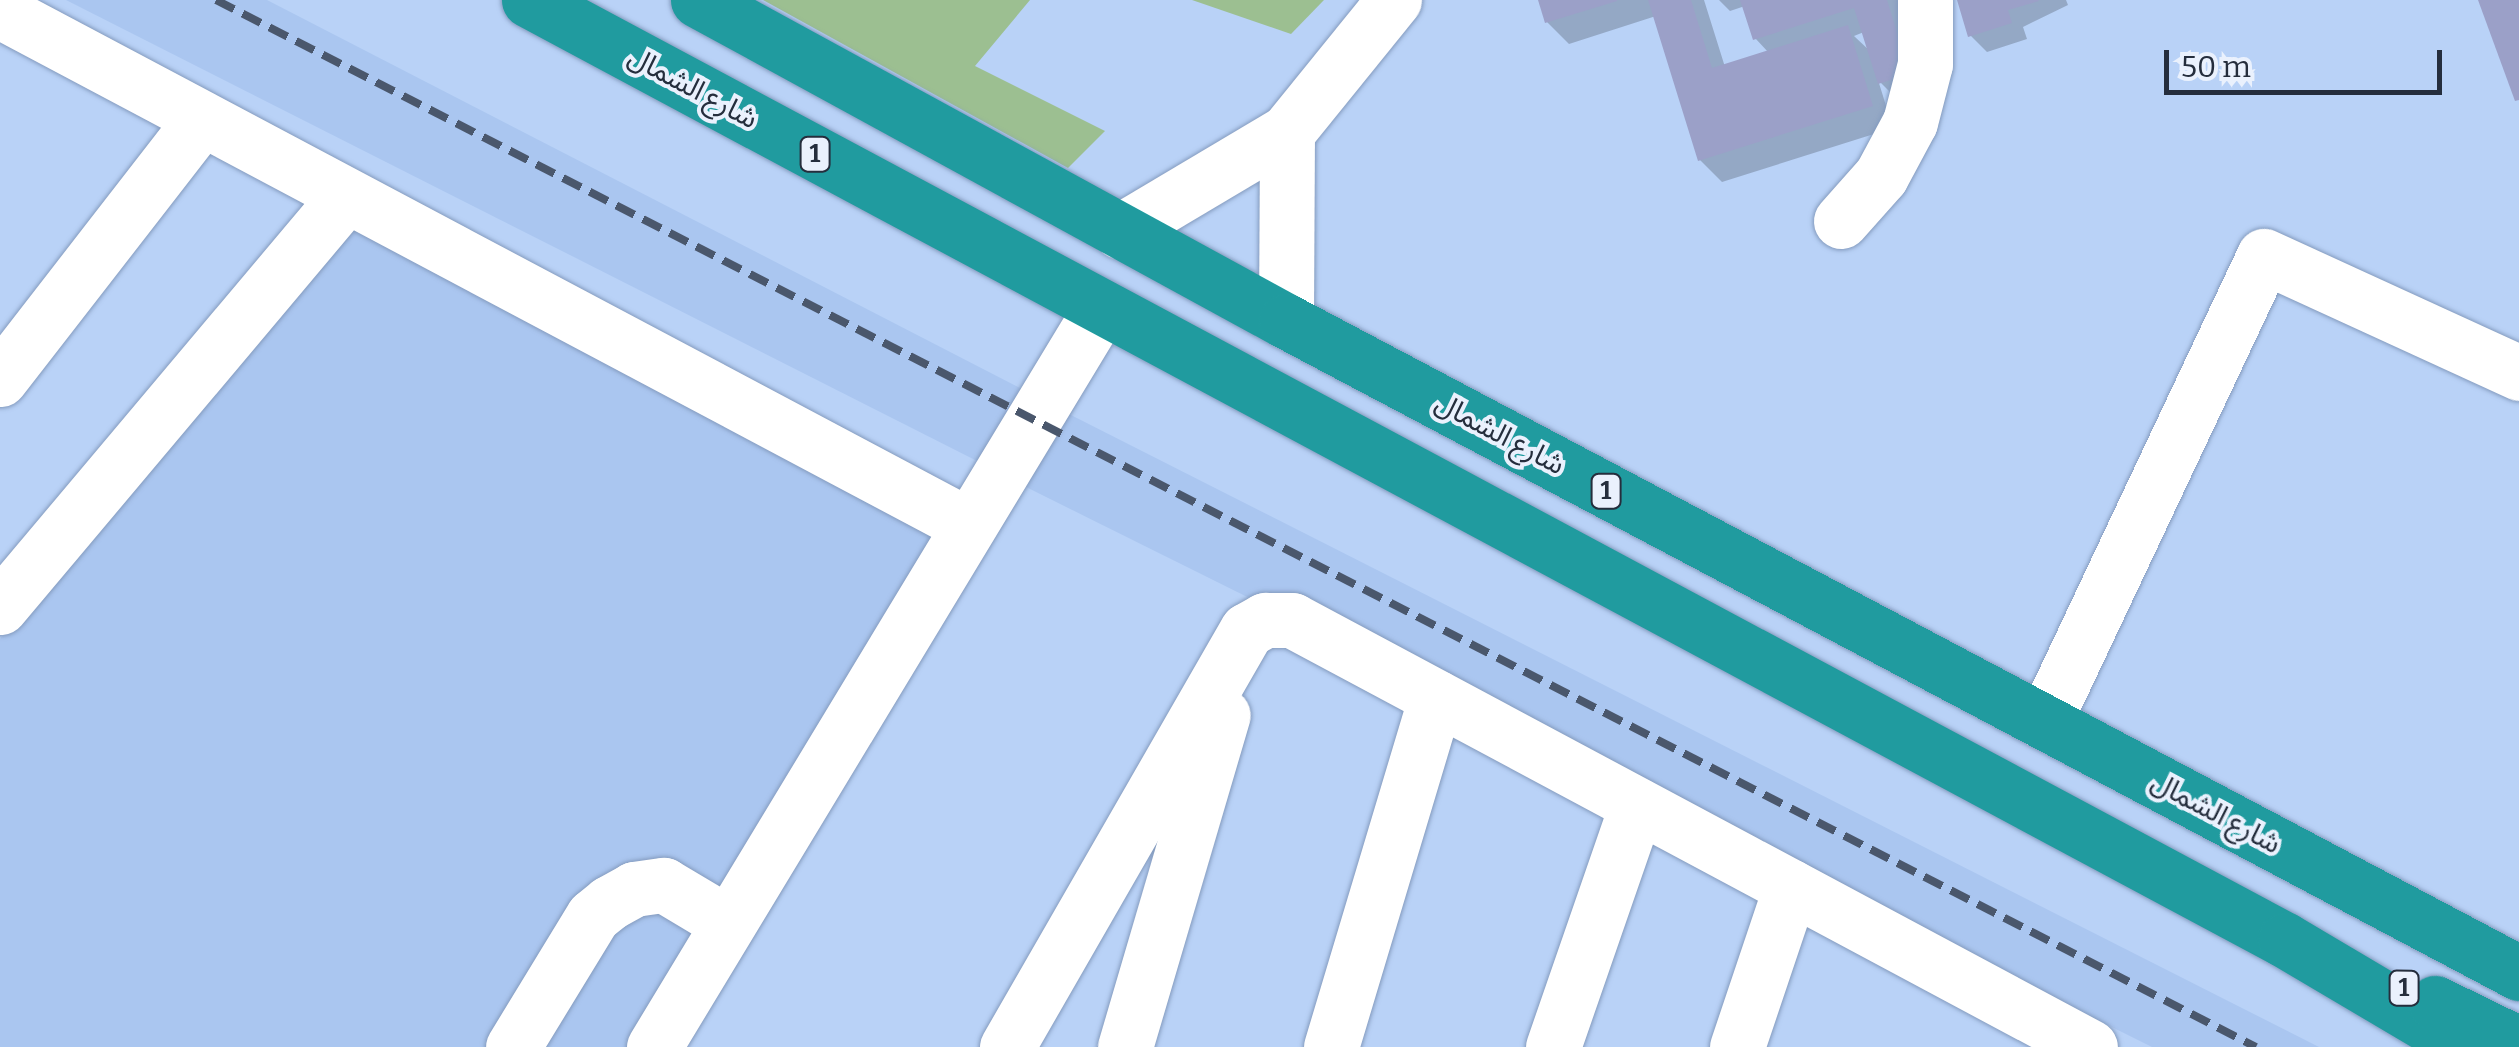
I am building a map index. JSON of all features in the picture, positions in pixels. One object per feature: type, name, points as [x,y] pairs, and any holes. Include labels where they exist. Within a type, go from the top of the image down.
[{"type":"highway","name":"شارع الشمال","points":[[530,0],[2285,940]]},
{"type":"highway","name":"شارع الشمال","points":[[698,0],[1286,321],[2519,974]]},
{"type":"highway","name":"1","points":[[2285,940],[2519,1044]]},
{"type":"highway","points":[[2285,940],[2466,1047]]},
{"type":"street","points":[[1120,231],[1287,132],[1394,0]]},
{"type":"street","points":[[1841,221],[1881,176],[1910,122],[1925,64],[1926,0]]},
{"type":"street","points":[[7,27],[202,119],[968,525]]},
{"type":"street","points":[[0,380],[202,119]]},
{"type":"street","points":[[1286,321],[1287,132]]},
{"type":"street","points":[[0,607],[346,196]]},
{"type":"street","points":[[2044,722],[2264,256],[2519,372]]},
{"type":"street","points":[[654,1047],[726,922],[1102,308]]},
{"type":"street","points":[[1007,1047],[1248,630],[1265,620],[1292,620],[1791,887],[2066,1041]]},
{"type":"street","points":[[1126,1047],[1248,630]]},
{"type":"street","points":[[1332,1047],[1436,697]]},
{"type":"street","points":[[1553,1047],[1638,805]]},
{"type":"street","points":[[513,1047],[593,916],[609,902],[634,889],[664,886],[726,922]]},
{"type":"street","points":[[1737,1047],[1791,887]]},
{"type":"shaded area","points":[[66,0],[267,0],[1024,390],[983,464]]},
{"type":"shaded area","points":[[346,196],[968,525],[662,1047],[0,1047],[0,639]]},
{"type":"shaded area","points":[[1061,410],[2319,1047],[2152,1047],[1020,484]]},
{"type":"green space","points":[[763,0],[1030,0],[975,66],[1105,131],[1068,168]]},
{"type":"green space","points":[[1192,0],[1324,0],[1291,34]]},
{"type":"building","points":[[1538,0],[1617,0],[1617,1],[1545,23]]},
{"type":"building","points":[[1648,0],[1691,0],[1712,68],[1848,25],[1873,106],[1698,161]]},
{"type":"building","points":[[1740,0],[1887,0],[1910,74],[1878,84],[1854,8],[1753,40]]},
{"type":"building","points":[[1957,0],[2039,1],[2008,10],[2012,23],[1968,37]]},
{"type":"building","points":[[2478,0],[2519,0],[2519,100],[2515,101]]},
{"type":"railway","points":[[216,0],[2256,1047]]}]
